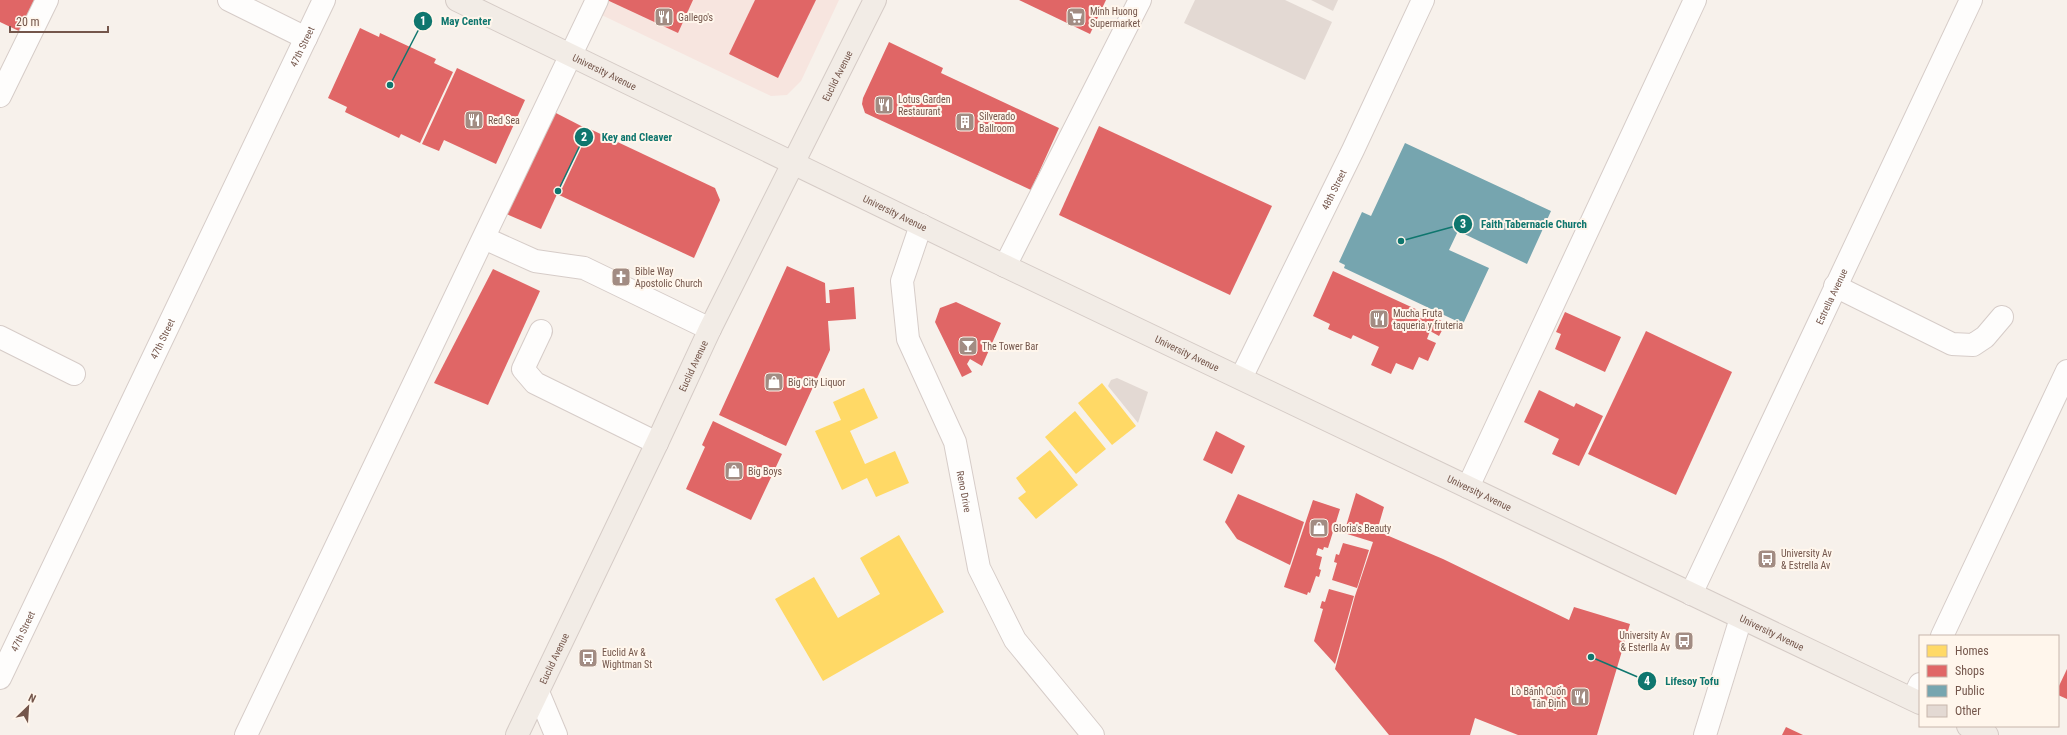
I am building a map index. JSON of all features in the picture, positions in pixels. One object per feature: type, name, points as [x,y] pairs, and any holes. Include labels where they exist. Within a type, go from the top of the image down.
[{"type":"main road","name":"University Avenue","points":[[457,0],[1005,266],[1468,486],[1741,618],[1918,695]]},
{"type":"main road","name":"Euclid Avenue","points":[[517,735],[658,443],[710,329],[875,0]]},
{"type":"main road","points":[[1970,727],[1987,735]]},
{"type":"street","points":[[0,96],[47,0]]},
{"type":"street","points":[[228,0],[306,38]]},
{"type":"street","name":"47th Street","points":[[0,678],[324,0]]},
{"type":"street","points":[[246,735],[597,0]]},
{"type":"street","points":[[1005,266],[1140,0]]},
{"type":"street","name":"48th Street","points":[[1241,378],[1353,150],[1423,0]]},
{"type":"street","points":[[1468,486],[1695,0]]},
{"type":"street","name":"Estrella Avenue","points":[[1691,594],[1971,0]]},
{"type":"street","name":"Reno Drive","points":[[921,225],[902,281],[908,339],[955,442],[978,568],[1014,640],[1093,735]]},
{"type":"street","points":[[484,238],[535,261],[584,268],[710,329]]},
{"type":"street","points":[[1835,286],[1952,344],[1973,345],[1985,337],[2002,317]]},
{"type":"street","points":[[541,331],[524,369],[535,383],[658,443]]},
{"type":"street","points":[[0,337],[74,374]]},
{"type":"street","points":[[1942,635],[2067,371]]},
{"type":"street","points":[[1705,735],[1741,618]]},
{"type":"street","points":[[538,692],[556,735]]},
{"type":"shaded area","points":[[592,0],[839,0],[801,81],[787,95],[771,96],[587,8]]},
{"type":"building: Homes","points":[[1102,383],[1136,426],[1112,445],[1078,403]]},
{"type":"building: Homes","points":[[864,388],[878,418],[850,431],[865,464],[895,451],[909,483],[876,497],[867,478],[842,490],[815,431],[841,420],[833,402]]},
{"type":"building: Homes","points":[[1075,411],[1106,449],[1076,474],[1045,437]]},
{"type":"building: Homes","points":[[1050,450],[1078,485],[1036,519],[1018,498],[1026,492],[1016,478]]},
{"type":"building: Homes","points":[[899,535],[944,612],[823,681],[775,599],[814,577],[838,618],[880,594],[860,558]]},
{"type":"building: Shops","points":[[0,0],[38,0],[23,33],[0,22]]},
{"type":"building: Shops","name":"Gallego's","points":[[607,0],[693,0],[678,33]]},
{"type":"building: Shops","points":[[755,0],[816,0],[778,78],[729,54]]},
{"type":"building: Shops","name":"Minh Huong Supermarket","points":[[1019,0],[1106,0],[1090,34]]},
{"type":"building: Shops","points":[[360,28],[379,37],[380,33],[436,59],[434,63],[453,72],[420,143],[401,134],[399,138],[345,112],[347,107],[328,98]]},
{"type":"building: Shops","name":"Silverado Ballroom","points":[[889,42],[943,68],[941,73],[1059,128],[1031,190],[865,113],[862,104],[863,98]]},
{"type":"building: Shops","name":"Red Sea","points":[[457,68],[525,100],[496,164],[444,140],[439,151],[422,144]]},
{"type":"building: Shops","points":[[554,112],[587,129],[541,229],[504,213]]},
{"type":"building: Shops","points":[[1099,126],[1272,206],[1230,295],[1059,215]]},
{"type":"building: Shops","points":[[590,129],[715,188],[720,200],[694,258],[559,195]]},
{"type":"building: Shops","name":"Big City Liquor","points":[[787,266],[825,283],[826,303],[830,303],[829,290],[854,287],[856,319],[828,321],[830,350],[786,446],[719,415]]},
{"type":"building: Shops","points":[[493,269],[540,291],[488,405],[434,383]]},
{"type":"building: Shops","name":"Mucha Fruta taqueria y fruteria","points":[[1333,271],[1446,323],[1439,336],[1430,331],[1427,339],[1436,343],[1428,361],[1419,357],[1413,370],[1396,363],[1391,374],[1371,365],[1379,347],[1353,335],[1351,339],[1328,329],[1330,324],[1313,316]]},
{"type":"building: Shops","name":"The Tower Bar","points":[[956,302],[1001,323],[982,366],[970,359],[967,364],[972,372],[962,377],[935,322],[940,308]]},
{"type":"building: Shops","points":[[1565,312],[1621,337],[1605,372],[1555,349],[1561,334],[1556,332]]},
{"type":"building: Shops","points":[[1646,331],[1732,372],[1676,495],[1588,454]]},
{"type":"building: Shops","points":[[1539,390],[1574,407],[1576,403],[1603,416],[1579,466],[1552,454],[1559,439],[1524,422]]},
{"type":"building: Shops","name":"Big Boys","points":[[713,421],[782,454],[751,520],[686,489],[705,447],[702,445]]},
{"type":"building: Shops","points":[[1216,431],[1245,446],[1232,474],[1203,460]]},
{"type":"building: Shops","points":[[1356,493],[1384,507],[1377,531],[1443,559],[1569,620],[1574,607],[1630,624],[1597,735],[1518,735],[1475,718],[1470,735],[1389,735],[1335,669],[1355,596],[1373,542],[1344,533]]},
{"type":"building: Shops","points":[[1238,494],[1304,522],[1290,565],[1237,539],[1225,522]]},
{"type":"building: Shops","name":"Gloria's Beauty","points":[[1313,500],[1340,509],[1328,548],[1324,547],[1323,550],[1318,548],[1316,555],[1322,557],[1319,569],[1321,570],[1319,577],[1316,576],[1310,593],[1308,592],[1307,595],[1284,587]]},
{"type":"building: Shops","name":"Gloria's Beauty","points":[[1343,543],[1369,550],[1357,588],[1332,580],[1337,563],[1334,562],[1336,554],[1339,555]]},
{"type":"building: Shops","points":[[1329,589],[1354,596],[1335,664],[1314,641],[1323,609],[1320,608],[1322,601],[1325,602]]},
{"type":"building: Shops","points":[[2067,669],[2067,699],[2059,695],[2059,686]]},
{"type":"building: Shops","points":[[1786,727],[1803,735],[1782,735]]},
{"type":"building: Public","points":[[1405,143],[1551,211],[1527,264],[1458,231],[1449,250],[1489,268],[1463,324],[1344,268],[1345,265],[1339,262],[1362,212],[1371,216]]},
{"type":"building: Other","points":[[1195,0],[1285,0],[1332,22],[1305,80],[1184,23]]},
{"type":"building: Other","points":[[1311,0],[1338,0],[1333,11]]},
{"type":"building: Other","points":[[1117,378],[1148,392],[1138,423],[1108,386],[1111,380]]},
{"type":"place","name":"Gallego's","points":[[664,17]]},
{"type":"place","name":"Minh Huong Supermarket","points":[[1076,17]]},
{"type":"place","name":"May Center","points":[[390,85]]},
{"type":"place","name":"Lotus Garden Restaurant","points":[[884,105]]},
{"type":"place","name":"Red Sea","points":[[474,120]]},
{"type":"place","name":"Silverado Ballroom","points":[[965,122]]},
{"type":"place","name":"Key and Cleaver","points":[[558,191]]},
{"type":"place","name":"Faith Tabernacle Church","points":[[1401,241]]},
{"type":"place","name":"Bible Way Apostolic Church","points":[[621,277]]},
{"type":"place","name":"Mucha Fruta taqueria y fruteria","points":[[1379,319]]},
{"type":"place","name":"The Tower Bar","points":[[968,346]]},
{"type":"place","name":"Big City Liquor","points":[[774,382]]},
{"type":"place","name":"Big Boys","points":[[734,471]]},
{"type":"place","name":"Gloria's Beauty","points":[[1319,528]]},
{"type":"place","name":"University Av & Estrella Av","points":[[1767,559]]},
{"type":"place","name":"University Av & Esterlla Av","points":[[1684,641]]},
{"type":"place","name":"Lifesoy Tofu","points":[[1591,657]]},
{"type":"place","name":"Euclid Av & Wightman St","points":[[588,658]]},
{"type":"place","name":"Lò Bánh Cuốn Tân Định","points":[[1580,697]]}]
